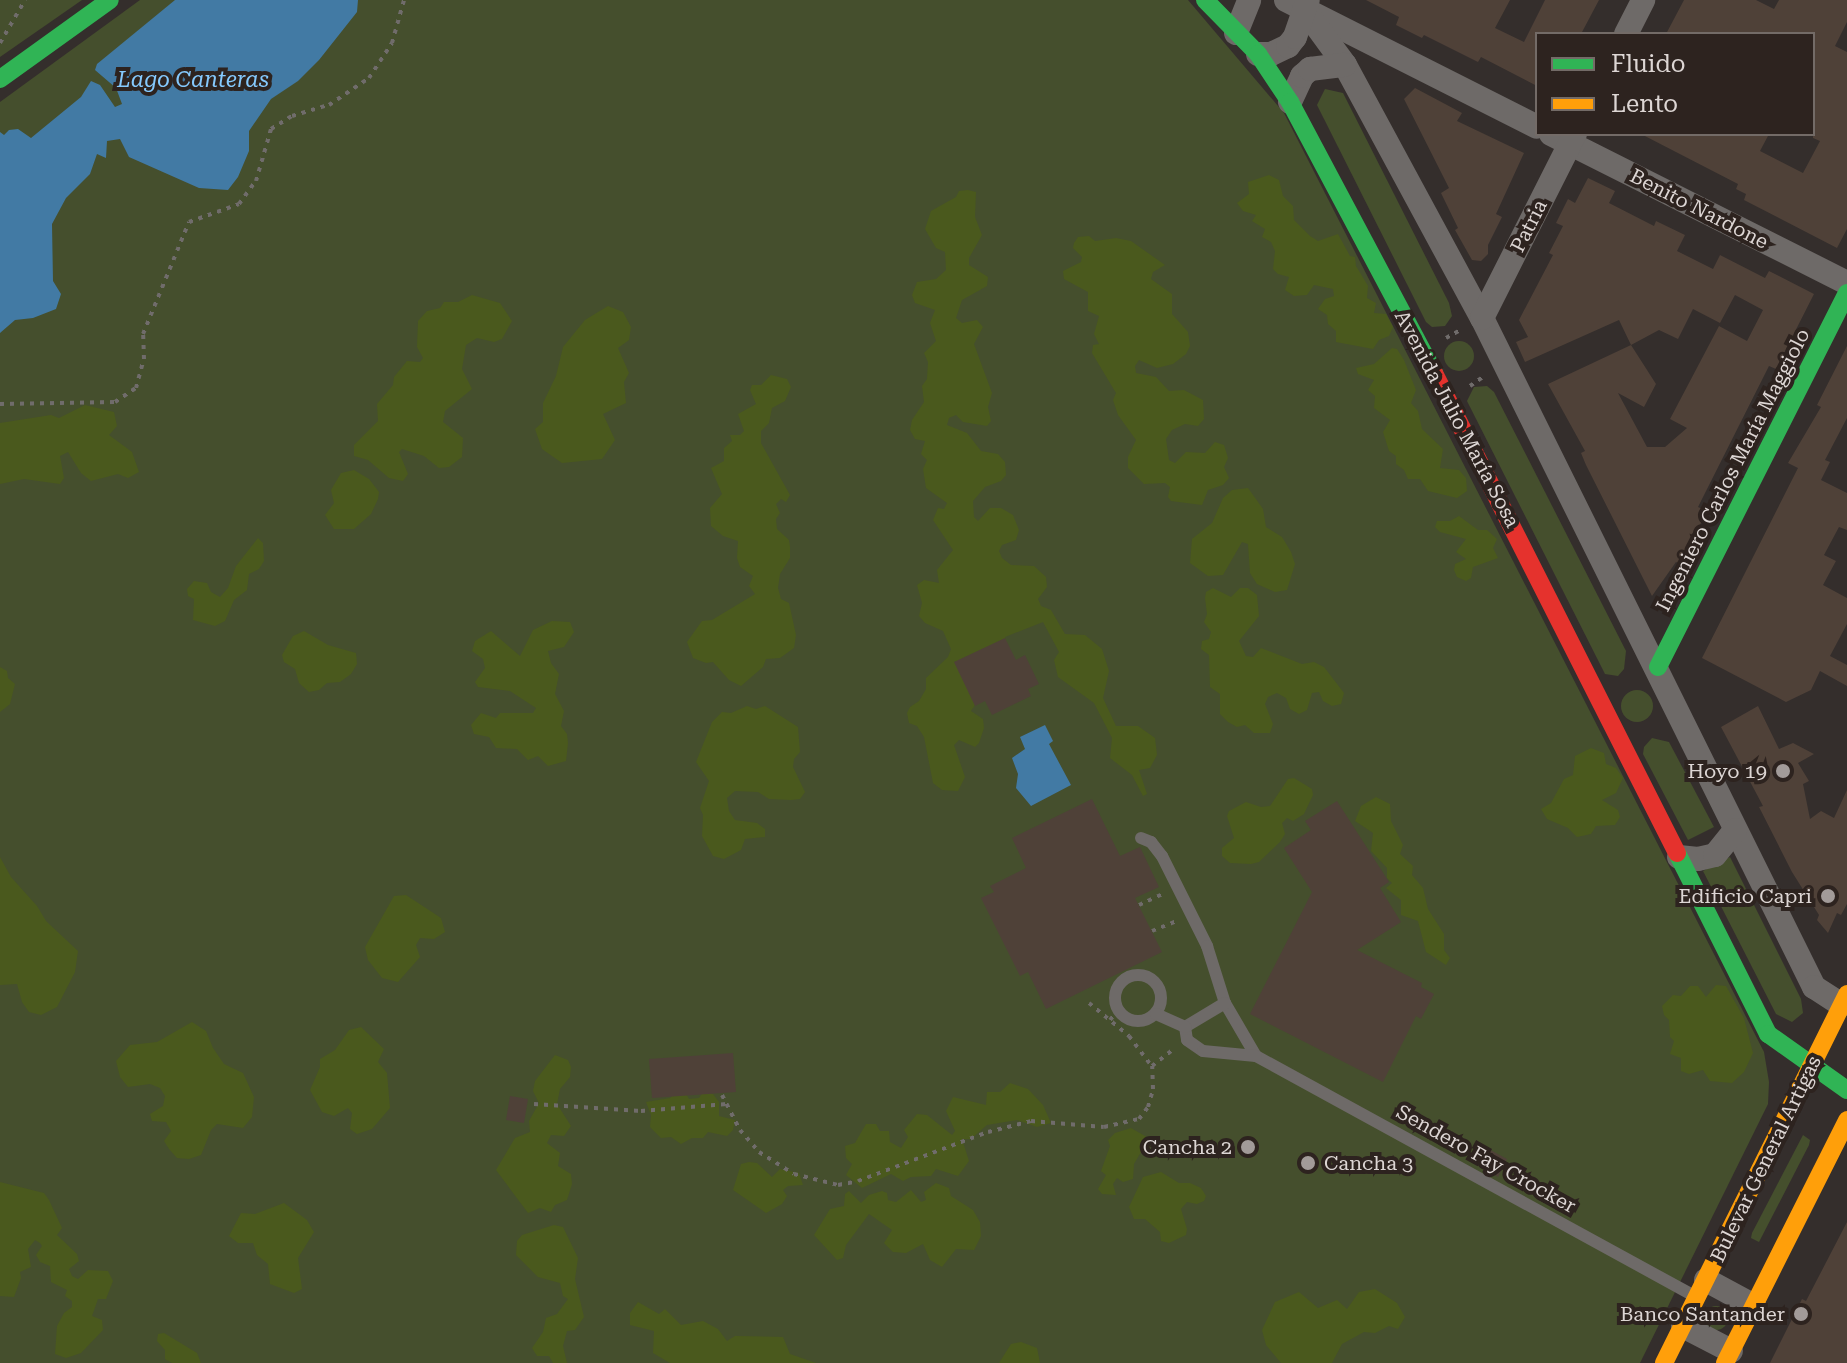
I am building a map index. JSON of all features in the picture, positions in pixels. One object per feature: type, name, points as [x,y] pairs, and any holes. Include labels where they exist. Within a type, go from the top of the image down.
[{"type":"street","points":[[0,79],[110,0]]},
{"type":"street","name":"Avenida Julio María Sosa","points":[[1205,0],[1258,54],[1290,102],[1448,399],[1768,1034],[1812,1067],[1840,1080]]},
{"type":"street","points":[[1236,33],[1249,0]]},
{"type":"street","points":[[1627,32],[1643,0]]},
{"type":"street","points":[[1258,54],[1271,54],[1288,46],[1299,29],[1299,3]]},
{"type":"street","points":[[1299,3],[1345,65],[1482,318],[1658,667],[1814,987],[1844,1000]]},
{"type":"street","points":[[1299,3],[1535,126]]},
{"type":"street","points":[[1290,102],[1302,76],[1310,69],[1327,64],[1345,65]]},
{"type":"street","name":"Patria","points":[[1482,318],[1565,137]]},
{"type":"street","name":"Benito Nardone","points":[[1565,137],[1847,283]]},
{"type":"street","name":"Ingeniero Carlos María Maggiolo","points":[[1658,667],[1847,293]]},
{"type":"street","points":[[1679,857],[1698,859],[1715,855],[1728,843],[1735,830]]},
{"type":"street","name":"Bulevar General Artigas","points":[[1664,1363],[1844,1000]]},
{"type":"street","points":[[1683,1326],[1728,1357],[1847,1120]]},
{"type":"street","name":"Bulevar General Artigas","points":[[1702,1289],[1754,1306]]},
{"type":"lane","points":[[1141,838],[1162,856],[1207,946],[1225,1003],[1256,1056]]},
{"type":"lane","points":[[1145,976],[1161,992],[1156,1014],[1136,1022],[1114,1015],[1118,987],[1130,977],[1145,976]]},
{"type":"lane","points":[[1186,1034],[1225,1003]]},
{"type":"lane","name":"Sendero Fay Crocker","points":[[1156,1014],[1186,1034],[1203,1051],[1256,1056],[1702,1289]]},
{"type":"path","points":[[0,44],[25,0]]},
{"type":"path","points":[[0,404],[115,402],[136,388],[144,359],[143,334],[189,222],[239,204],[256,181],[271,129],[292,116],[329,105],[369,78],[392,43],[404,0]]},
{"type":"path","points":[[1422,351],[1482,318]]},
{"type":"path","points":[[1448,399],[1505,364]]},
{"type":"path","points":[[1139,905],[1176,888]]},
{"type":"path","points":[[1152,931],[1190,915]]},
{"type":"path","points":[[722,1095],[749,1141],[776,1165],[808,1180],[838,1185],[858,1181],[907,1161],[1022,1123],[1042,1121],[1104,1127],[1139,1119],[1148,1107],[1153,1089],[1152,1066],[1114,1015],[1089,1003]]},
{"type":"path","points":[[1152,1066],[1186,1034]]},
{"type":"path","points":[[534,1104],[641,1111],[727,1104]]},
{"type":"green space","points":[[0,0],[82,0],[0,57]]},
{"type":"green space","points":[[140,0],[1188,0],[1284,113],[1764,1052],[1769,1082],[1768,1104],[1640,1363],[0,1363],[0,102]]},
{"type":"green space","points":[[1325,89],[1343,93],[1449,303],[1452,316],[1445,326],[1432,327],[1426,322],[1317,105]]},
{"type":"green space","points":[[1269,175],[1279,180],[1283,196],[1293,206],[1294,220],[1310,236],[1318,241],[1338,234],[1350,256],[1355,257],[1356,266],[1368,286],[1367,298],[1376,303],[1374,313],[1386,314],[1393,327],[1389,336],[1379,340],[1373,349],[1336,342],[1336,331],[1328,324],[1327,315],[1318,309],[1325,299],[1334,296],[1333,289],[1314,285],[1307,295],[1294,296],[1285,290],[1289,277],[1273,269],[1275,251],[1271,242],[1262,237],[1265,229],[1252,221],[1256,215],[1243,211],[1237,203],[1249,194],[1248,182]]},
{"type":"green space","points":[[959,191],[976,192],[975,217],[982,235],[969,258],[969,265],[988,277],[987,286],[962,300],[956,318],[962,323],[977,320],[983,327],[974,344],[992,393],[988,407],[991,421],[987,426],[963,422],[956,415],[949,418],[947,425],[967,433],[981,451],[998,454],[1005,462],[1006,475],[1001,481],[985,487],[973,501],[974,517],[978,521],[990,508],[1001,508],[1013,515],[1019,530],[1016,540],[1002,545],[999,551],[1002,558],[1011,565],[1034,566],[1046,577],[1047,587],[1038,599],[1041,606],[1051,610],[1065,634],[1085,635],[1102,649],[1109,671],[1103,698],[1116,726],[1138,726],[1155,738],[1157,755],[1150,768],[1139,770],[1147,794],[1143,796],[1132,775],[1110,758],[1112,738],[1094,703],[1058,677],[1054,660],[1059,652],[1043,622],[1005,637],[1010,653],[971,711],[983,719],[984,728],[979,743],[975,747],[959,740],[954,745],[965,777],[958,791],[942,790],[933,783],[924,737],[917,726],[909,723],[907,713],[926,689],[926,678],[948,657],[951,649],[943,631],[925,623],[919,616],[922,603],[917,585],[924,580],[939,583],[937,570],[953,550],[933,520],[938,508],[944,509],[947,503],[926,488],[923,469],[927,460],[921,454],[925,441],[915,439],[910,430],[912,420],[924,402],[922,386],[927,379],[928,362],[924,353],[936,341],[930,323],[935,310],[915,303],[912,295],[917,282],[936,279],[946,270],[945,252],[936,248],[925,229],[931,211],[956,197]]},
{"type":"green space","points":[[1089,236],[1095,241],[1116,238],[1131,241],[1165,265],[1153,272],[1151,279],[1172,294],[1172,314],[1188,332],[1190,346],[1186,354],[1173,364],[1157,368],[1139,360],[1135,366],[1136,373],[1156,377],[1169,391],[1184,390],[1203,400],[1204,419],[1198,426],[1185,424],[1172,430],[1166,439],[1169,460],[1175,463],[1186,452],[1205,453],[1215,442],[1224,445],[1228,458],[1224,467],[1229,478],[1223,485],[1208,490],[1202,505],[1171,501],[1168,497],[1170,487],[1165,483],[1144,484],[1128,468],[1128,457],[1136,440],[1118,415],[1113,400],[1116,393],[1092,353],[1093,345],[1099,344],[1094,334],[1099,316],[1088,311],[1088,292],[1064,279],[1063,271],[1081,262],[1082,257],[1073,248],[1074,243],[1078,237]]},
{"type":"green space","points":[[472,295],[500,303],[512,321],[502,339],[494,342],[477,338],[466,345],[462,369],[472,389],[445,411],[443,422],[463,438],[462,457],[449,467],[439,468],[424,456],[402,449],[399,452],[408,474],[403,481],[389,478],[368,460],[354,456],[354,445],[378,421],[377,404],[393,385],[394,377],[407,361],[420,362],[423,358],[417,347],[418,321],[427,311],[440,308],[444,302],[458,302]]},
{"type":"green space","points":[[608,306],[623,312],[631,327],[629,340],[618,348],[629,373],[624,382],[626,403],[603,414],[615,440],[602,459],[562,463],[542,449],[535,429],[543,422],[543,403],[556,376],[563,347],[585,320]]},
{"type":"green space","points":[[1459,341],[1470,345],[1474,356],[1470,367],[1459,371],[1448,367],[1444,356],[1448,345]]},
{"type":"green space","points":[[1392,348],[1397,349],[1404,360],[1416,390],[1411,403],[1418,411],[1422,429],[1443,449],[1440,468],[1459,470],[1466,478],[1467,491],[1457,498],[1428,491],[1420,479],[1408,479],[1404,470],[1396,464],[1396,456],[1389,451],[1383,432],[1390,420],[1374,408],[1375,396],[1368,390],[1374,380],[1358,374],[1356,368],[1374,364]]},
{"type":"green space","points":[[771,375],[787,379],[791,387],[785,401],[772,408],[769,423],[761,431],[761,443],[790,495],[786,502],[781,499],[776,504],[780,513],[776,519],[777,529],[789,540],[790,547],[790,558],[780,574],[778,588],[781,599],[789,603],[796,635],[794,648],[780,658],[766,659],[763,667],[741,686],[729,680],[713,662],[693,658],[687,642],[702,621],[712,620],[755,594],[749,586],[753,576],[740,567],[737,558],[738,541],[723,536],[711,526],[710,508],[722,494],[711,468],[724,461],[724,448],[732,441],[730,435],[740,435],[744,431],[738,414],[756,404],[750,390],[752,385],[761,385]]},
{"type":"green space","points":[[1487,386],[1494,392],[1626,651],[1624,669],[1618,676],[1605,674],[1467,401],[1474,387]]},
{"type":"green space","points":[[85,405],[114,412],[117,426],[109,435],[132,452],[139,472],[128,478],[118,474],[91,481],[81,473],[68,452],[60,456],[64,478],[60,484],[24,479],[0,484],[0,423],[51,415],[59,418]]},
{"type":"green space","points":[[354,470],[369,479],[379,492],[378,499],[371,514],[354,529],[334,529],[325,515],[334,503],[331,490],[341,473]]},
{"type":"green space","points":[[1248,488],[1263,509],[1266,527],[1282,537],[1291,552],[1295,564],[1287,590],[1275,592],[1257,584],[1250,573],[1248,544],[1242,542],[1223,575],[1208,576],[1190,563],[1192,539],[1212,523],[1223,498],[1232,490]]},
{"type":"green space","points":[[1459,516],[1478,530],[1487,530],[1497,539],[1493,548],[1498,558],[1473,567],[1471,578],[1466,581],[1457,577],[1454,570],[1455,564],[1466,559],[1456,552],[1466,539],[1440,532],[1435,527],[1437,521],[1450,521]]},
{"type":"green space","points":[[258,538],[263,543],[264,561],[259,569],[249,574],[247,590],[234,600],[225,621],[215,626],[193,620],[194,599],[188,596],[187,589],[194,581],[207,583],[211,592],[220,597],[228,588],[236,566]]},
{"type":"green space","points":[[1213,588],[1231,597],[1240,588],[1248,588],[1257,595],[1259,616],[1239,641],[1246,656],[1253,657],[1261,648],[1302,664],[1314,662],[1324,667],[1344,693],[1341,704],[1332,706],[1323,701],[1319,692],[1312,693],[1307,710],[1299,714],[1290,709],[1286,698],[1277,693],[1268,697],[1265,704],[1273,724],[1270,733],[1254,733],[1245,725],[1237,727],[1228,722],[1220,714],[1220,694],[1210,687],[1209,655],[1201,649],[1202,641],[1209,639],[1211,632],[1204,622],[1207,614],[1205,598],[1206,592]]},
{"type":"green space","points":[[552,621],[570,622],[574,632],[564,647],[548,651],[551,663],[559,674],[555,694],[564,711],[561,726],[567,734],[568,743],[566,761],[548,766],[538,756],[528,760],[517,749],[496,748],[489,737],[474,734],[471,725],[481,713],[496,718],[500,713],[533,713],[536,708],[510,691],[478,687],[475,682],[485,668],[483,659],[472,651],[475,641],[491,631],[520,656],[533,630]]},
{"type":"green space","points":[[304,631],[328,645],[356,653],[357,664],[351,674],[340,682],[327,683],[319,690],[309,692],[299,683],[295,669],[284,662],[282,655],[293,636]]},
{"type":"green space","points":[[0,667],[7,671],[8,678],[15,684],[10,704],[0,712]]},
{"type":"green space","points":[[1637,690],[1648,695],[1653,706],[1648,717],[1637,722],[1626,717],[1621,706],[1626,695]]},
{"type":"green space","points":[[747,706],[756,709],[765,706],[798,727],[800,752],[794,759],[793,767],[805,792],[800,799],[791,800],[769,799],[758,792],[735,791],[727,798],[729,811],[735,820],[757,823],[765,829],[765,837],[745,839],[741,850],[724,859],[713,856],[702,836],[703,815],[700,808],[709,781],[696,762],[712,722],[722,712],[731,713]]},
{"type":"green space","points":[[1652,738],[1669,742],[1714,827],[1688,840],[1643,754],[1644,747]]},
{"type":"green space","points":[[1591,748],[1604,753],[1606,764],[1616,768],[1623,778],[1616,793],[1602,800],[1618,810],[1620,817],[1615,825],[1596,826],[1591,834],[1577,837],[1568,828],[1547,819],[1541,809],[1551,803],[1564,779],[1573,775],[1575,756]]},
{"type":"green space","points":[[1294,778],[1312,789],[1313,795],[1304,814],[1293,821],[1287,818],[1282,823],[1285,834],[1259,862],[1230,863],[1222,856],[1222,848],[1234,838],[1227,816],[1229,811],[1246,802],[1261,807],[1270,806],[1288,779]]},
{"type":"green space","points":[[1376,797],[1390,804],[1391,821],[1403,845],[1400,854],[1413,866],[1412,875],[1423,888],[1428,909],[1444,934],[1444,950],[1450,958],[1446,965],[1426,952],[1418,921],[1401,915],[1401,900],[1386,888],[1392,883],[1387,878],[1387,868],[1371,851],[1373,833],[1355,821],[1361,806]]},
{"type":"green space","points":[[0,857],[11,877],[46,921],[78,951],[75,972],[57,1007],[41,1015],[29,1012],[22,1002],[17,984],[0,985]]},
{"type":"green space","points":[[1730,857],[1801,999],[1803,1013],[1792,1022],[1776,1014],[1703,871]]},
{"type":"green space","points":[[406,895],[441,918],[445,932],[434,939],[420,938],[416,945],[420,957],[398,982],[382,978],[368,960],[365,947],[394,896]]},
{"type":"green space","points":[[1716,985],[1726,986],[1744,1018],[1753,1053],[1744,1072],[1732,1083],[1710,1081],[1703,1070],[1689,1074],[1681,1071],[1681,1058],[1670,1054],[1674,1041],[1670,1037],[1669,1020],[1662,1006],[1673,995],[1681,996],[1690,986],[1698,986],[1706,997]]},
{"type":"green space","points":[[192,1022],[206,1031],[224,1064],[243,1073],[254,1097],[252,1117],[243,1128],[217,1124],[211,1130],[201,1155],[189,1159],[177,1158],[164,1141],[171,1131],[166,1122],[152,1121],[150,1114],[163,1106],[165,1096],[160,1088],[150,1084],[128,1087],[120,1077],[116,1061],[130,1045],[157,1042]]},
{"type":"green space","points":[[361,1027],[384,1049],[378,1062],[387,1073],[390,1108],[372,1129],[357,1134],[350,1129],[352,1113],[348,1108],[334,1116],[322,1112],[310,1090],[320,1067],[320,1059],[335,1050],[349,1030]]},
{"type":"green space","points":[[555,1055],[568,1060],[571,1067],[570,1077],[560,1089],[557,1104],[571,1126],[564,1136],[551,1135],[547,1143],[560,1153],[558,1166],[571,1174],[572,1184],[567,1200],[555,1205],[551,1212],[540,1208],[528,1213],[496,1170],[515,1138],[530,1132],[529,1121],[539,1103],[533,1091],[535,1081]]},
{"type":"green space","points":[[1010,1083],[1028,1089],[1043,1105],[1051,1123],[1037,1127],[1017,1120],[987,1125],[971,1139],[962,1139],[969,1161],[958,1176],[936,1169],[931,1176],[911,1177],[903,1181],[891,1174],[862,1188],[846,1175],[852,1164],[846,1158],[845,1146],[855,1143],[866,1124],[876,1124],[880,1131],[889,1131],[890,1142],[901,1148],[908,1137],[904,1130],[917,1114],[927,1115],[952,1135],[955,1131],[946,1111],[953,1097],[986,1105],[987,1092],[1000,1092]]},
{"type":"green space","points":[[704,1091],[713,1094],[719,1102],[719,1116],[735,1120],[733,1130],[727,1136],[708,1132],[703,1138],[692,1138],[681,1144],[671,1137],[661,1138],[650,1127],[651,1115],[646,1102],[670,1098],[676,1092],[686,1094],[689,1099],[699,1098]]},
{"type":"green space","points":[[1131,1128],[1152,1140],[1149,1150],[1141,1152],[1134,1164],[1133,1179],[1123,1182],[1117,1178],[1113,1184],[1116,1195],[1102,1194],[1098,1189],[1106,1175],[1101,1171],[1110,1146],[1108,1140],[1115,1133]]},
{"type":"green space","points":[[1803,1135],[1810,1140],[1809,1145],[1759,1242],[1751,1238],[1752,1233]]},
{"type":"green space","points":[[757,1163],[772,1177],[780,1169],[799,1173],[803,1185],[788,1186],[783,1190],[787,1196],[782,1204],[766,1213],[733,1190],[741,1164]]},
{"type":"green space","points":[[1161,1172],[1179,1183],[1190,1183],[1201,1188],[1206,1196],[1204,1201],[1197,1204],[1187,1202],[1181,1209],[1186,1235],[1169,1243],[1161,1241],[1160,1232],[1145,1219],[1134,1219],[1129,1207],[1143,1177]]},
{"type":"green space","points":[[0,1182],[44,1193],[62,1228],[57,1235],[77,1254],[79,1261],[69,1269],[72,1276],[78,1279],[88,1270],[108,1271],[113,1281],[106,1299],[98,1299],[92,1316],[102,1320],[103,1330],[81,1353],[66,1358],[55,1354],[57,1326],[64,1313],[72,1307],[72,1301],[65,1296],[67,1290],[51,1282],[50,1266],[40,1262],[36,1255],[42,1246],[40,1243],[35,1240],[28,1249],[31,1267],[20,1272],[14,1297],[0,1296]]},
{"type":"green space","points":[[936,1183],[949,1188],[951,1196],[973,1210],[980,1222],[981,1236],[974,1250],[956,1249],[942,1267],[930,1260],[923,1244],[906,1253],[893,1252],[884,1243],[892,1230],[869,1214],[846,1245],[843,1258],[837,1260],[814,1235],[830,1209],[844,1206],[845,1194],[849,1191],[861,1203],[869,1195],[882,1191],[887,1193],[888,1200],[896,1202],[911,1190],[921,1202],[926,1200],[924,1192]]},
{"type":"green space","points":[[284,1203],[307,1220],[314,1232],[298,1258],[302,1289],[294,1293],[270,1284],[268,1264],[257,1255],[253,1243],[238,1243],[229,1236],[241,1213],[255,1214]]},
{"type":"green space","points":[[554,1225],[563,1227],[578,1258],[575,1279],[584,1317],[575,1330],[567,1331],[563,1346],[567,1363],[553,1363],[549,1356],[537,1356],[532,1348],[543,1332],[546,1318],[557,1314],[568,1299],[563,1296],[560,1283],[538,1277],[516,1255],[517,1241],[522,1235]]},
{"type":"green space","points":[[1375,1289],[1397,1303],[1405,1317],[1398,1329],[1389,1326],[1375,1333],[1364,1332],[1342,1344],[1332,1363],[1281,1363],[1266,1345],[1262,1330],[1275,1302],[1299,1292],[1318,1308],[1337,1300],[1347,1309],[1359,1292]]},
{"type":"green space","points":[[638,1302],[659,1314],[665,1309],[681,1325],[703,1321],[718,1329],[727,1341],[735,1336],[783,1337],[790,1354],[816,1363],[670,1363],[653,1353],[654,1331],[630,1325],[630,1313]]},
{"type":"green space","points":[[1716,1306],[1725,1309],[1728,1318],[1725,1327],[1716,1330],[1707,1327],[1704,1318],[1707,1309]]},
{"type":"green space","points":[[164,1333],[197,1353],[201,1363],[172,1363],[165,1359],[165,1350],[157,1341],[158,1334]]},
{"type":"green space","points":[[1021,1342],[1037,1348],[1040,1363],[999,1363],[1011,1344]]},
{"type":"water","name":"Lago Canteras","points":[[175,0],[358,0],[357,12],[319,60],[298,81],[271,99],[249,131],[249,151],[238,177],[228,190],[199,188],[129,157],[120,139],[107,141],[106,158],[97,154],[90,174],[66,198],[52,224],[53,281],[61,294],[56,309],[33,318],[15,320],[0,333],[0,132],[4,135],[9,130],[18,129],[31,138],[81,97],[91,81],[100,85],[115,107],[122,104],[116,88],[95,70],[97,64]]},
{"type":"water","points":[[1045,725],[1053,741],[1049,744],[1071,785],[1031,806],[1016,788],[1018,774],[1012,758],[1025,749],[1020,737]]},
{"type":"building","points":[[1366,0],[1510,0],[1495,28],[1524,42],[1545,0],[1599,0],[1582,32],[1535,32],[1535,85],[1481,57],[1478,62],[1424,35],[1422,38],[1396,25],[1399,17]]},
{"type":"building","points":[[1684,0],[1756,0],[1774,9],[1779,0],[1847,0],[1847,22],[1835,46],[1847,52],[1847,229],[1837,248],[1744,200],[1746,194],[1736,189],[1738,184],[1645,136],[1768,136],[1760,151],[1803,173],[1820,141],[1813,138],[1815,32],[1667,32]]},
{"type":"building","points":[[1415,88],[1462,113],[1457,121],[1524,153],[1496,214],[1502,217],[1488,245],[1488,254],[1481,261],[1472,260],[1455,230],[1458,228],[1441,193],[1449,188],[1404,99]]},
{"type":"building","points":[[1588,178],[1615,191],[1609,203],[1654,226],[1656,221],[1685,235],[1677,251],[1713,269],[1720,255],[1765,278],[1769,271],[1814,294],[1776,369],[1769,366],[1698,507],[1707,511],[1680,564],[1676,562],[1652,596],[1586,465],[1581,453],[1585,451],[1548,384],[1631,345],[1619,320],[1525,362],[1516,342],[1528,337],[1519,320],[1553,255],[1549,253],[1563,226],[1556,223],[1568,199],[1575,203]],"holes":[[[1735,295],[1763,310],[1747,341],[1719,326],[1670,419],[1687,428],[1665,447],[1647,447],[1618,393],[1644,407],[1656,384],[1631,345],[1659,330],[1678,339],[1693,309],[1720,323]]]},
{"type":"building","points":[[1847,346],[1847,418],[1825,460],[1830,462],[1821,480],[1847,493],[1847,530],[1839,527],[1824,555],[1836,561],[1823,585],[1847,598],[1847,624],[1830,656],[1847,665],[1847,686],[1820,671],[1811,690],[1786,702],[1702,658],[1798,468],[1788,463],[1821,407],[1817,405]]},
{"type":"building","points":[[1005,638],[1016,660],[1025,655],[1039,684],[1028,689],[1031,696],[992,715],[985,701],[975,706],[954,662]]},
{"type":"building","points":[[1758,706],[1779,749],[1793,743],[1814,754],[1798,763],[1809,781],[1803,784],[1810,819],[1821,811],[1834,818],[1847,790],[1847,904],[1841,915],[1837,913],[1828,933],[1817,920],[1819,915],[1792,872],[1759,807],[1763,806],[1721,727]]},
{"type":"building","points":[[1092,799],[1120,856],[1140,847],[1159,887],[1135,898],[1162,952],[1046,1009],[1028,972],[1020,976],[981,898],[994,892],[990,886],[1026,868],[1012,838]]},
{"type":"building","points":[[1337,801],[1389,882],[1380,888],[1401,922],[1357,950],[1422,983],[1421,987],[1434,994],[1421,1019],[1416,1016],[1383,1082],[1250,1014],[1312,892],[1284,848],[1311,830],[1305,821]]},
{"type":"building","points":[[733,1053],[736,1092],[652,1098],[649,1059]]},
{"type":"building","points":[[510,1096],[528,1099],[524,1123],[506,1120]]},
{"type":"building","points":[[1485,1147],[1507,1159],[1498,1177],[1476,1164]]},
{"type":"building","points":[[1847,1222],[1847,1363],[1770,1363],[1802,1299],[1806,1301]]},
{"type":"traffic: fast","points":[[0,79],[110,0]]},
{"type":"traffic: fast","points":[[1205,0],[1258,54],[1290,102],[1434,373]]},
{"type":"traffic: fast","points":[[1658,667],[1847,293]]},
{"type":"traffic: fast","points":[[1677,853],[1768,1034],[1847,1090]]},
{"type":"traffic: slow","points":[[1664,1363],[1847,994]]},
{"type":"traffic: slow","points":[[1725,1363],[1847,1120]]},
{"type":"traffic: jam","points":[[1434,373],[1677,853]]},
{"type":"place","name":"Hoyo 19","points":[[1783,771]]},
{"type":"place","name":"Edificio Capri","points":[[1828,896]]},
{"type":"place","name":"Cancha 2","points":[[1248,1147]]},
{"type":"place","name":"Cancha 3","points":[[1308,1163]]},
{"type":"place","name":"Banco Santander","points":[[1801,1314]]}]
